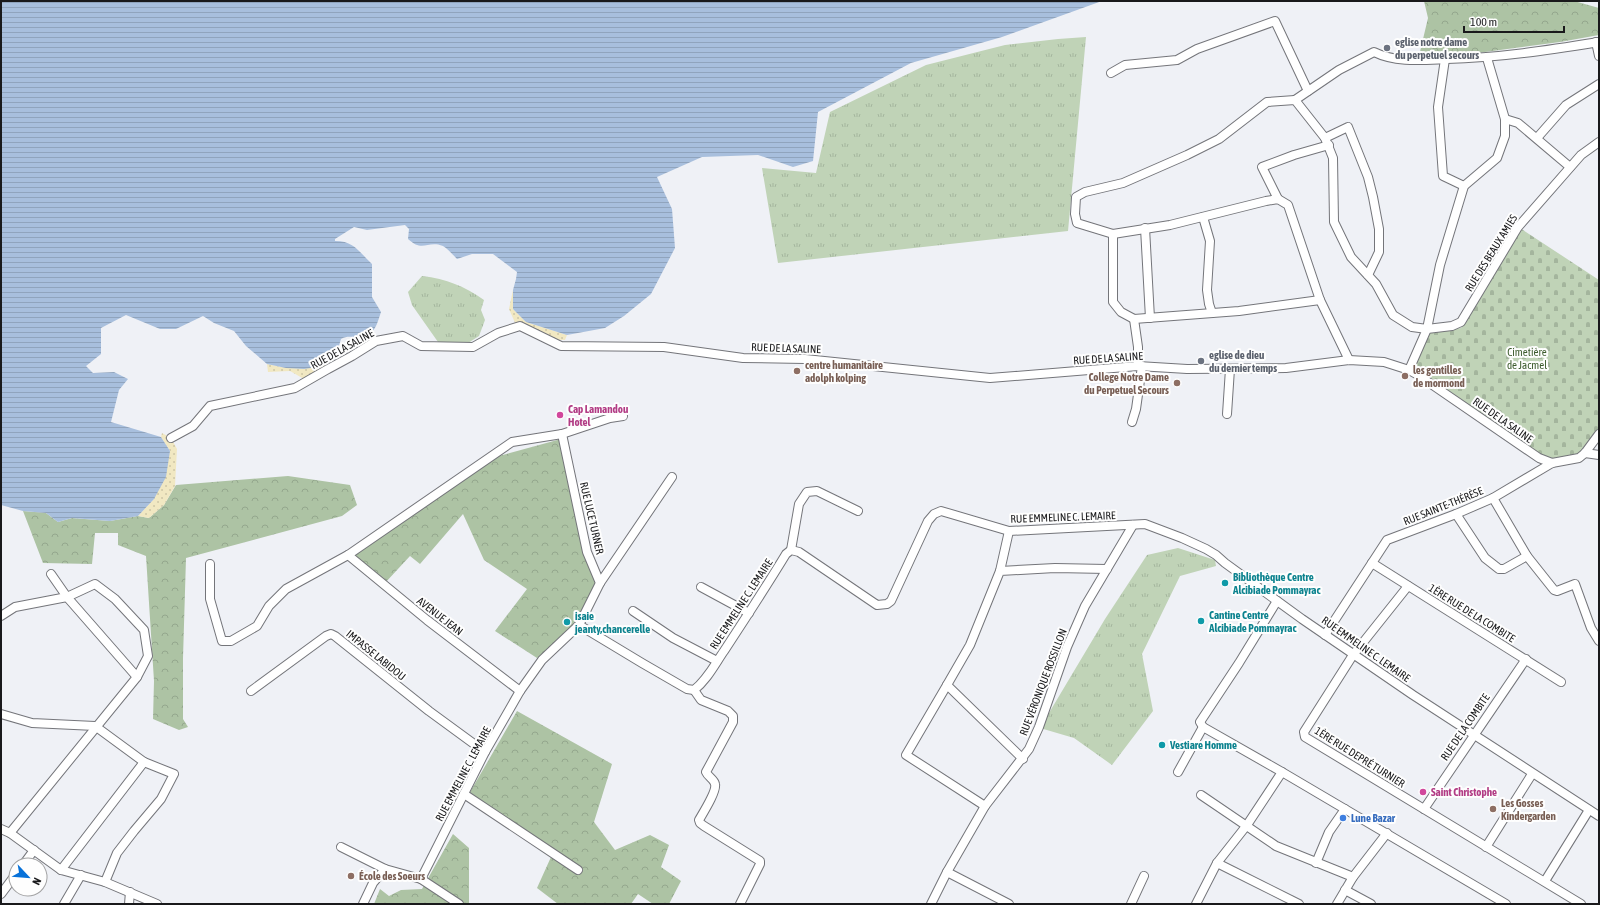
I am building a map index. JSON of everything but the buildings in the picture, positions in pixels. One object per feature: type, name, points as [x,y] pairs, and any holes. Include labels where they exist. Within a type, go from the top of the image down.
[{"type":"street","points":[[1111,73],[1125,65],[1177,60],[1197,49],[1275,21],[1308,91]]},
{"type":"street","points":[[1278,199],[1170,225],[1114,234],[1078,223],[1075,214],[1076,197],[1085,192],[1123,184],[1188,155],[1219,139],[1267,102],[1295,100],[1339,70],[1374,52],[1382,56],[1400,59],[1427,60],[1487,58],[1598,42],[1599,56]]},
{"type":"street","points":[[1409,370],[1427,329],[1440,265],[1464,186],[1497,158],[1505,136],[1505,120],[1487,58]]},
{"type":"street","points":[[1445,59],[1438,107],[1443,176],[1464,186]]},
{"type":"street","points":[[1537,138],[1566,105],[1599,84]]},
{"type":"street","points":[[1295,100],[1327,141],[1333,158],[1334,222],[1351,257],[1376,284],[1393,315],[1412,327],[1427,329]]},
{"type":"street","points":[[1505,120],[1518,123],[1570,167]]},
{"type":"street","points":[[1349,360],[1320,300],[1288,205],[1278,199],[1262,167],[1327,141],[1348,127],[1368,177],[1379,230],[1379,252],[1368,275]]},
{"type":"street","name":"RUE DES BEAUX AMIES","points":[[1427,329],[1452,326],[1461,322],[1518,227],[1581,155],[1599,142]]},
{"type":"street","points":[[1203,216],[1210,241],[1206,290],[1212,313]]},
{"type":"street","points":[[1146,228],[1150,318]]},
{"type":"street","points":[[1114,234],[1113,302],[1121,312],[1134,320],[1239,311],[1320,300]]},
{"type":"street","points":[[1132,422],[1136,409],[1140,366],[1134,320]]},
{"type":"street","name":"RUE DE LA SALINE","points":[[171,438],[193,426],[210,406],[295,388],[376,341],[403,336],[421,346],[473,347],[498,333],[520,326],[561,346],[664,347],[743,358],[805,359],[990,378],[1140,366],[1187,369],[1286,368],[1349,360],[1384,362],[1409,370],[1539,458],[1552,463]]},
{"type":"street","points":[[1227,414],[1230,368]]},
{"type":"street","points":[[210,564],[210,600],[222,641],[231,641],[257,626],[270,606],[286,589],[348,556],[512,442],[562,434],[610,418],[623,416]]},
{"type":"street","name":"RUE LUCE TURNER","points":[[562,434],[587,552],[600,583]]},
{"type":"street","points":[[1599,434],[1586,453],[1599,455]]},
{"type":"street","name":"RUE SAINTE-THÉRÈSE","points":[[1326,635],[1387,540],[1456,514],[1493,498],[1552,463],[1579,458],[1586,453]]},
{"type":"street","points":[[672,477],[600,583],[579,625],[687,689],[694,690],[701,700],[728,711],[733,716],[733,722],[706,772],[714,782],[715,789],[699,820],[704,826],[760,861],[760,864],[740,904]]},
{"type":"street","points":[[791,550],[799,504],[807,492],[817,491],[858,511]]},
{"type":"street","points":[[1493,498],[1527,556],[1554,590],[1557,591],[1575,584],[1587,618],[1599,642]]},
{"type":"street","name":"RUE EMMELINE C. LEMAIRE","points":[[694,690],[701,684],[717,661],[786,554],[791,550],[799,552],[877,605],[887,604],[891,601],[928,521],[934,514],[941,512],[1009,531],[1145,524],[1182,538],[1216,555],[1353,655],[1532,774],[1599,816]]},
{"type":"street","points":[[1456,514],[1485,558],[1499,569],[1504,569],[1527,556]]},
{"type":"street","name":"RUE VÉRONIQUE ROSSILLON","points":[[931,904],[947,872],[985,806],[1030,749],[1067,647],[1085,606],[1133,525]]},
{"type":"street","points":[[985,806],[906,755],[970,645],[1000,571],[1009,531]]},
{"type":"street","name":"AVENUE JEAN","points":[[348,556],[427,620],[520,691]]},
{"type":"street","name":"1ÈRE RUE DE LA COMBITE","points":[[1372,563],[1561,682]]},
{"type":"street","points":[[1000,571],[1055,568],[1107,569]]},
{"type":"street","points":[[51,574],[67,598],[136,677]]},
{"type":"street","points":[[1,616],[15,607],[67,598],[95,584],[115,599],[144,630],[148,656],[136,677],[10,833]]},
{"type":"street","points":[[701,586],[749,613]]},
{"type":"street","name":"1ÈRE RUE DEPRÉ TURNIER","points":[[1408,586],[1353,655],[1304,732],[1305,736],[1581,904]]},
{"type":"street","points":[[1277,601],[1239,663],[1200,722],[1203,727],[1387,833],[1506,904]]},
{"type":"street","points":[[633,611],[673,638],[717,661]]},
{"type":"street","name":"RUE EMMELINE C. LEMAIRE","points":[[421,879],[485,752],[520,691],[542,660],[579,625]]},
{"type":"street","name":"IMPASSE LABIDOU","points":[[251,691],[326,636],[331,634],[429,711],[485,752]]},
{"type":"street","name":"RUE DE LA COMBITE","points":[[1424,809],[1526,659]]},
{"type":"street","points":[[947,685],[1023,759]]},
{"type":"street","points":[[1,714],[32,723],[96,726],[144,762],[174,774],[161,799],[117,853],[105,882]]},
{"type":"street","points":[[1178,772],[1203,727]]},
{"type":"street","points":[[62,870],[144,762]]},
{"type":"street","points":[[1196,904],[1217,863],[1247,825],[1282,772]]},
{"type":"street","points":[[1486,847],[1532,774]]},
{"type":"street","points":[[464,794],[578,870]]},
{"type":"street","points":[[1201,795],[1276,846],[1353,877]]},
{"type":"street","points":[[1316,863],[1329,832],[1344,809]]},
{"type":"street","points":[[1545,881],[1589,810]]},
{"type":"street","points":[[1,829],[10,833],[62,870],[105,882],[157,904]]},
{"type":"street","points":[[1337,904],[1353,877],[1387,833]]},
{"type":"street","points":[[341,847],[385,869],[421,879],[459,904]]},
{"type":"street","points":[[29,857],[34,850]]},
{"type":"street","points":[[1217,863],[1299,904]]},
{"type":"street","points":[[363,904],[373,883],[385,869]]},
{"type":"street","points":[[947,872],[1009,904]]},
{"type":"street","points":[[64,904],[81,875]]},
{"type":"street","points":[[1131,904],[1144,876]]},
{"type":"street","points":[[1,894],[8,885]]},
{"type":"street","points":[[1345,890],[1371,904]]},
{"type":"street","points":[[129,904],[130,892]]},
{"type":"green space","points":[[1424,1],[1574,1],[1599,8],[1599,35],[1560,42],[1455,56],[1419,56],[1428,18]]},
{"type":"green space","points":[[1086,37],[1068,231],[778,263],[762,168],[816,173],[830,112],[926,65],[1005,45]]},
{"type":"green space","name":"Cimetière de Jacmel","points":[[1520,228],[1599,280],[1599,428],[1579,456],[1558,459],[1541,456],[1414,366],[1430,333],[1461,328]]},
{"type":"green space","points":[[422,276],[455,284],[484,300],[481,310],[485,320],[479,336],[465,345],[438,342],[412,305],[408,292]]},
{"type":"green space","points":[[561,439],[597,584],[573,628],[537,658],[495,631],[527,589],[484,560],[463,514],[420,564],[410,556],[385,583],[352,555],[499,456]]},
{"type":"green space","points":[[288,476],[350,485],[357,505],[342,516],[186,558],[183,719],[188,727],[179,730],[153,719],[154,681],[146,556],[118,545],[118,533],[95,533],[92,564],[43,563],[23,511],[46,513],[58,522],[72,518],[110,521],[138,516],[149,518],[164,505],[176,485]]},
{"type":"green space","points":[[1178,548],[1215,560],[1216,566],[1180,576],[1142,654],[1153,711],[1112,765],[1074,738],[1040,728],[1105,619],[1147,555]]},
{"type":"green space","points":[[517,711],[612,764],[594,822],[615,850],[650,835],[669,845],[661,867],[681,881],[669,904],[653,904],[638,894],[631,904],[558,904],[537,888],[551,857],[466,799]]},
{"type":"green space","points":[[453,834],[469,848],[469,904],[374,904],[380,889],[389,896],[401,890],[422,889]]},
{"type":"sand","points":[[513,290],[513,309],[526,322],[567,335],[565,340],[538,339],[516,325],[509,309]]},
{"type":"sand","points":[[332,360],[323,368],[304,379],[290,371],[268,372],[267,364],[286,368],[317,367]]},
{"type":"sand","points":[[162,433],[171,438],[177,449],[175,486],[164,505],[149,518],[138,516],[154,499],[170,451],[161,437]]},
{"type":"water","points":[[1,1],[1102,1],[1002,37],[911,63],[818,112],[813,161],[793,167],[758,155],[702,157],[657,177],[672,209],[675,248],[651,294],[624,316],[605,328],[567,335],[526,322],[513,309],[513,290],[517,272],[493,254],[472,254],[457,259],[443,246],[433,244],[421,246],[413,243],[408,239],[409,229],[405,225],[367,230],[354,227],[335,239],[335,241],[341,241],[351,245],[372,264],[372,297],[381,312],[376,326],[371,333],[341,339],[337,352],[332,360],[317,367],[304,369],[286,368],[267,364],[246,346],[234,331],[214,323],[203,316],[176,329],[160,329],[126,315],[101,328],[101,354],[86,366],[93,373],[114,372],[128,379],[119,390],[111,422],[161,437],[170,451],[166,477],[154,499],[138,516],[110,521],[72,518],[58,522],[46,513],[23,511],[1,505]]},
{"type":"place","name":"eglise notre dame du perpetuel secours","points":[[1387,48]]},
{"type":"place","name":"eglise de dieu du dernier temps","points":[[1201,361]]},
{"type":"place","name":"centre humanitaire adolph kolping","points":[[797,371]]},
{"type":"place","name":"les gentilles de mormond","points":[[1405,376]]},
{"type":"place","name":"College Notre Dame du Perpetuel Secours","points":[[1177,383]]},
{"type":"place","name":"Cap Lamandou Hotel","points":[[560,415]]},
{"type":"place","name":"Bibliothèque Centre Alcibiade Pommayrac","points":[[1225,583]]},
{"type":"place","name":"Cantine Centre Alcibiade Pommayrac","points":[[1201,621]]},
{"type":"place","name":"isaie jeanty,chancerelle","points":[[567,622]]},
{"type":"place","name":"Vestiare Homme","points":[[1162,745]]},
{"type":"place","name":"Saint Christophe","points":[[1423,792]]},
{"type":"place","name":"Les Gosses Kindergarden","points":[[1493,809]]},
{"type":"place","name":"Lune Bazar","points":[[1343,818]]},
{"type":"place","name":"École des Soeurs","points":[[351,876]]}]
